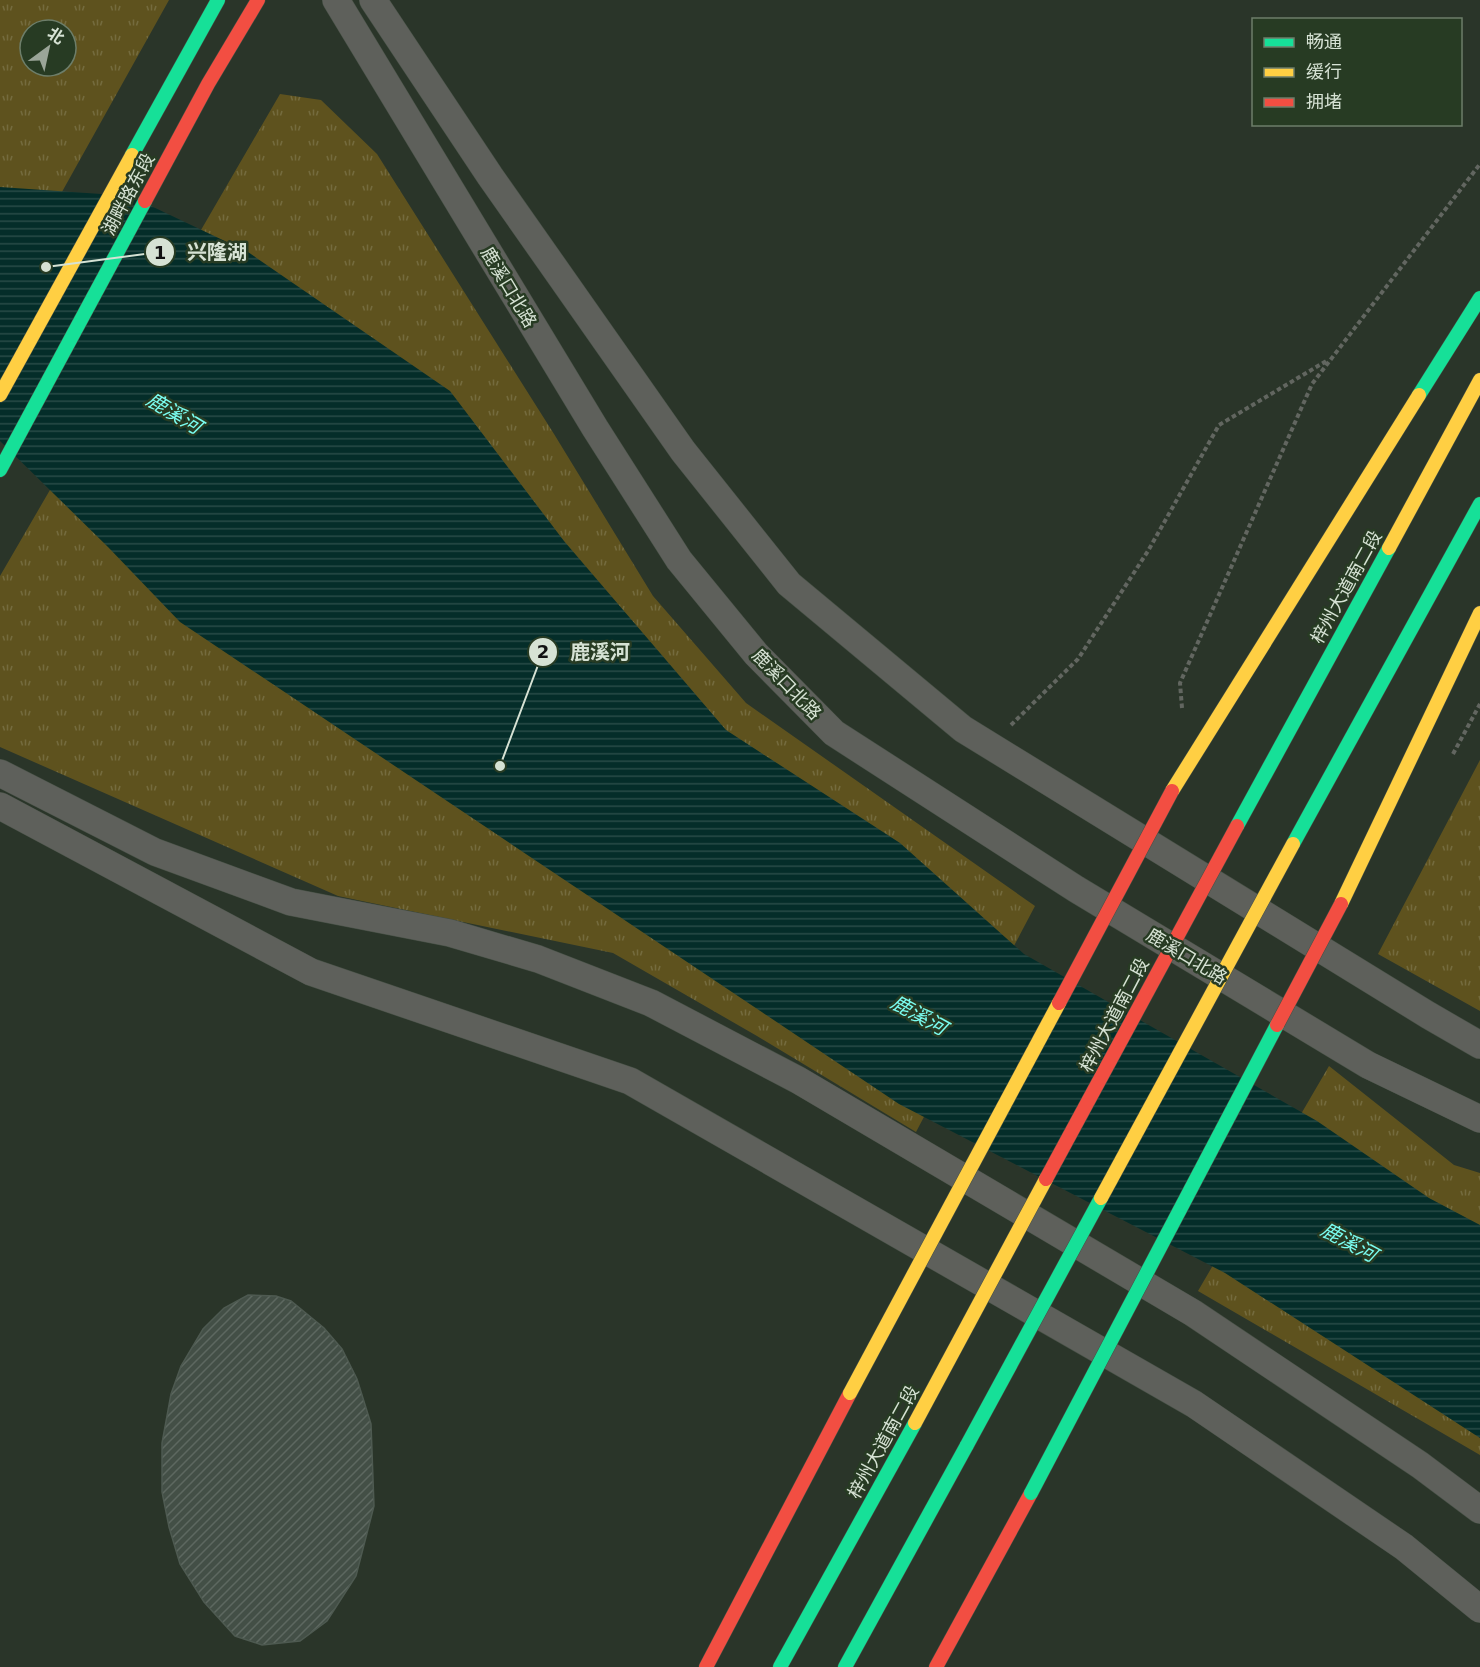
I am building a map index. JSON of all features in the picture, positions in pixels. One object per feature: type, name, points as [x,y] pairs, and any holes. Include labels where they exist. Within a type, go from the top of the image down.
[{"type":"main road","name":"湖畔路东段","points":[[0,395],[218,0]]},
{"type":"main road","name":"湖畔路东段","points":[[0,470],[208,84],[258,0]]},
{"type":"main road","points":[[706,1667],[1172,791],[1480,298]]},
{"type":"main road","name":"梓州大道南二段","points":[[780,1667],[915,1423],[1480,380]]},
{"type":"main road","points":[[845,1667],[1480,504]]},
{"type":"main road","points":[[936,1667],[1031,1493],[1341,904],[1480,613]]},
{"type":"street","name":"鹿溪口北路","points":[[336,0],[595,428],[679,560],[756,654],[834,733],[1076,889],[1368,1065],[1480,1119]]},
{"type":"street","points":[[373,0],[490,176],[677,442],[789,584],[963,729],[1428,1015],[1480,1044]]},
{"type":"street","points":[[0,773],[155,852],[291,902],[450,933],[538,959],[651,1003],[798,1080],[1193,1313],[1420,1465],[1480,1510]]},
{"type":"street","points":[[0,806],[311,972],[630,1082],[1194,1404],[1404,1547],[1480,1609]]},
{"type":"path","points":[[1184,718],[1180,683],[1312,384],[1480,164]]},
{"type":"path","points":[[990,746],[1078,659],[1148,551],[1219,425],[1332,358]]},
{"type":"green space","points":[[0,0],[169,0],[0,303]]},
{"type":"green space","points":[[280,94],[321,100],[377,154],[554,434],[653,596],[746,703],[1035,906],[916,1132],[613,953],[338,896],[0,747],[0,576]]},
{"type":"green space","points":[[1480,760],[1480,1011],[1378,954]]},
{"type":"green space","points":[[1329,1066],[1454,1165],[1480,1173],[1480,1455],[1198,1291]]},
{"type":"water","points":[[0,187],[130,196],[248,252],[450,391],[564,541],[726,730],[900,843],[1024,954],[1317,1121],[1429,1198],[1480,1225],[1480,1438],[1225,1273],[899,1104],[180,622],[108,547],[0,441]]},
{"type":"building","points":[[248,1295],[276,1296],[291,1301],[324,1328],[342,1349],[357,1379],[371,1424],[374,1506],[356,1576],[327,1621],[300,1641],[262,1645],[235,1636],[204,1602],[180,1564],[162,1492],[162,1443],[171,1394],[181,1366],[203,1329],[224,1308]]},
{"type":"traffic: fast","points":[[132,155],[218,0]]},
{"type":"traffic: fast","points":[[0,470],[145,201]]},
{"type":"traffic: fast","points":[[1419,395],[1480,298]]},
{"type":"traffic: fast","points":[[1293,844],[1480,504]]},
{"type":"traffic: fast","points":[[1237,826],[1389,548]]},
{"type":"traffic: fast","points":[[1031,1493],[1277,1025]]},
{"type":"traffic: fast","points":[[967,1445],[1101,1198]]},
{"type":"traffic: fast","points":[[780,1667],[915,1423]]},
{"type":"traffic: fast","points":[[845,1667],[967,1445]]},
{"type":"traffic: slow","points":[[0,395],[132,155]]},
{"type":"traffic: slow","points":[[1389,548],[1480,380]]},
{"type":"traffic: slow","points":[[1172,791],[1419,395]]},
{"type":"traffic: slow","points":[[1341,904],[1480,613]]},
{"type":"traffic: slow","points":[[1101,1198],[1293,844]]},
{"type":"traffic: slow","points":[[850,1393],[1059,1003]]},
{"type":"traffic: slow","points":[[915,1423],[1046,1179]]},
{"type":"traffic: jam","points":[[145,201],[208,84],[258,0]]},
{"type":"traffic: jam","points":[[1059,1003],[1172,791]]},
{"type":"traffic: jam","points":[[1046,1179],[1237,826]]},
{"type":"traffic: jam","points":[[1277,1025],[1341,904]]},
{"type":"traffic: jam","points":[[706,1667],[850,1393]]},
{"type":"traffic: jam","points":[[936,1667],[1031,1493]]},
{"type":"place","name":"兴隆湖","points":[[46,267]]},
{"type":"place","name":"鹿溪河","points":[[500,766]]}]
